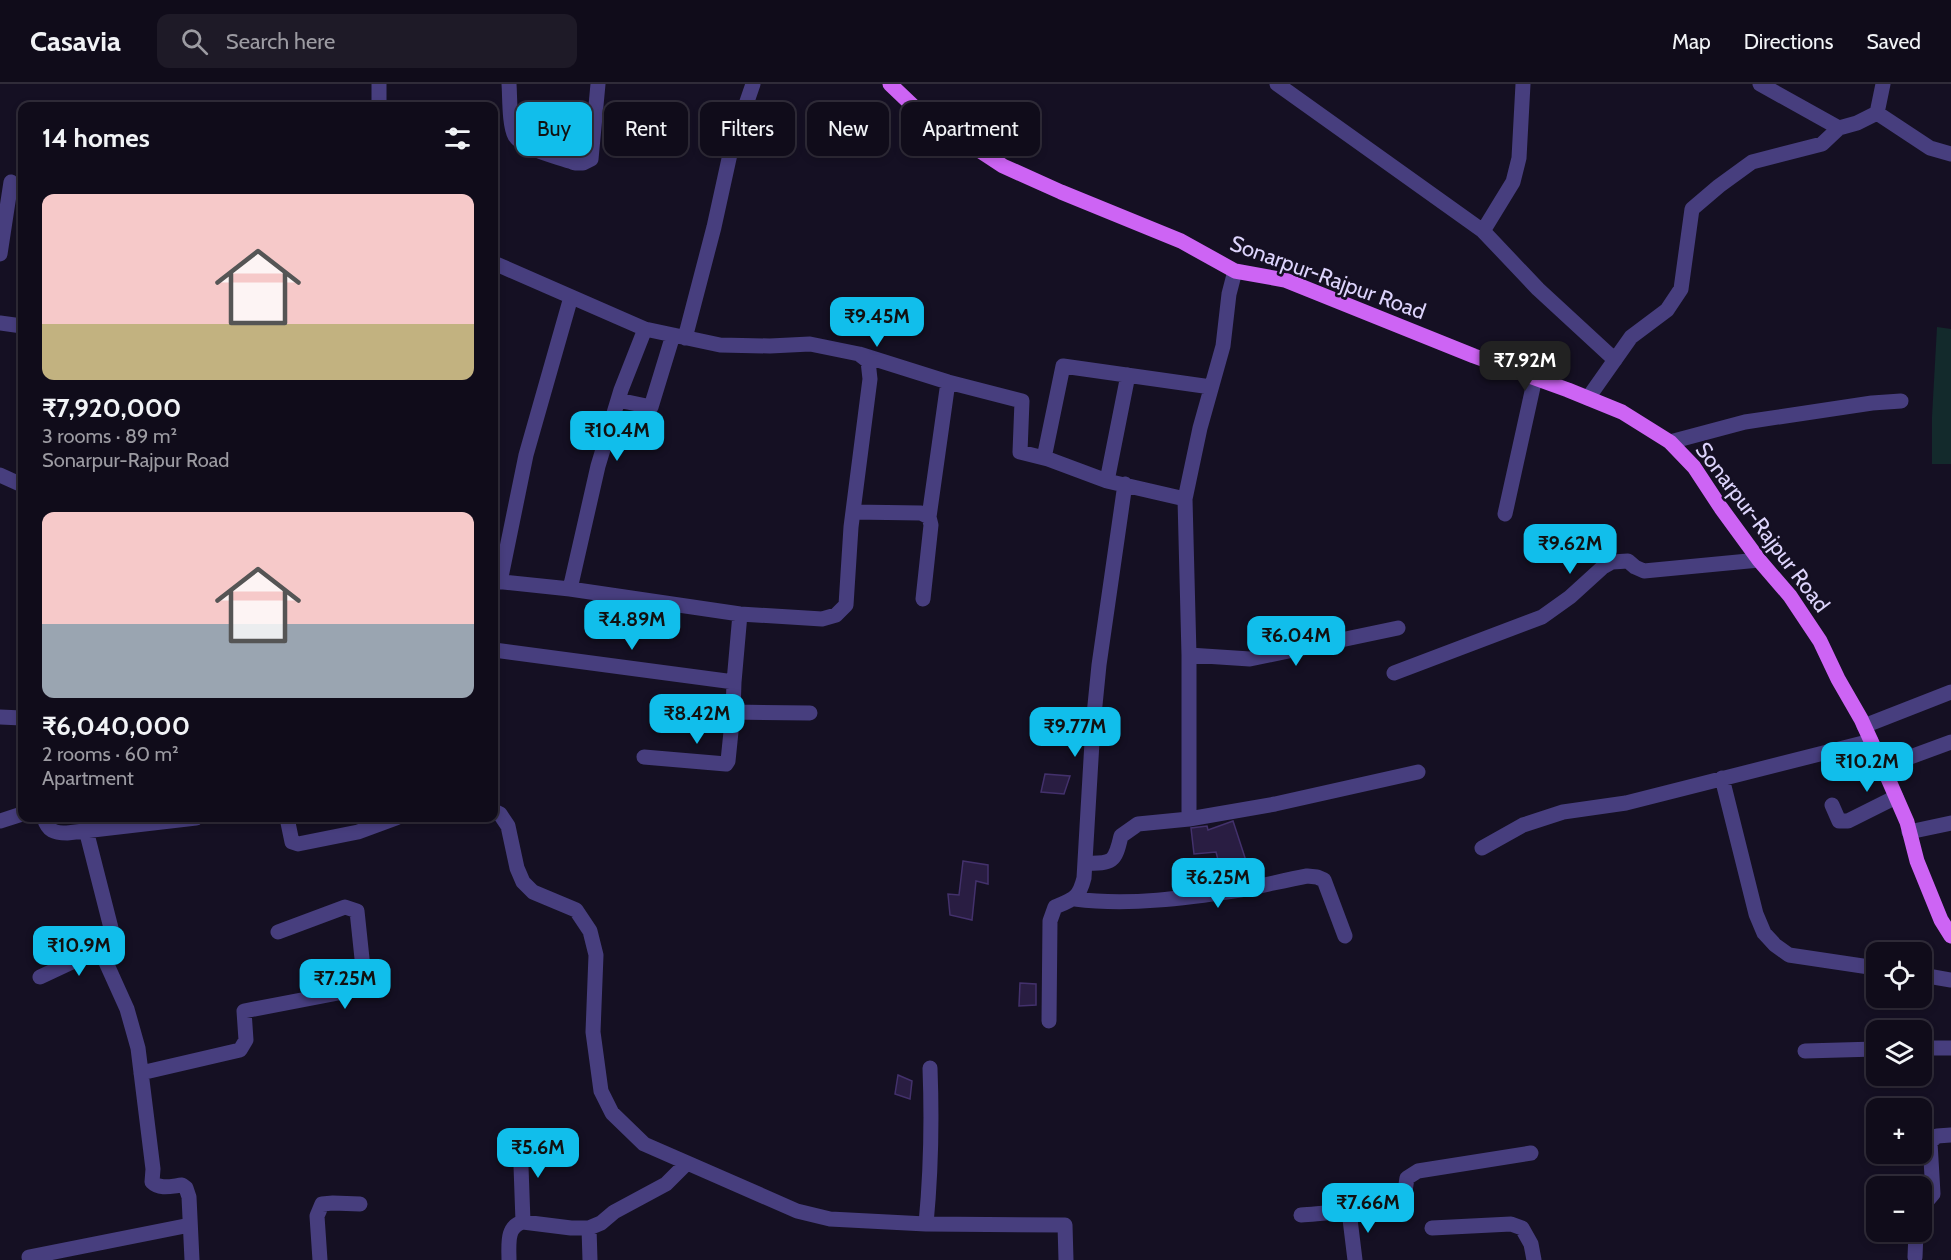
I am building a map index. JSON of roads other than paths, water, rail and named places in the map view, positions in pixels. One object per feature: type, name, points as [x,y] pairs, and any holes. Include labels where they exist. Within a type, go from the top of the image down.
[{"type":"main road","name":"Sonarpur-Rajpur Road","points":[[890,84],[932,124],[962,139],[1004,166],[1181,241],[1235,271],[1285,280],[1474,356],[1622,412],[1670,442],[1694,467],[1758,560],[1790,596],[1820,641],[1883,767],[1909,832],[1917,861],[1941,920],[1951,936]]},
{"type":"street","points":[[379,84],[379,102]]},
{"type":"street","points":[[509,84],[513,130],[516,138],[529,147],[575,163],[583,163],[591,159],[598,84]]},
{"type":"street","points":[[618,400],[651,407],[679,336],[714,227],[732,145],[753,84]]},
{"type":"street","points":[[1277,84],[1483,231],[1538,289],[1615,360]]},
{"type":"street","points":[[1483,231],[1513,182],[1519,158],[1523,84]]},
{"type":"street","points":[[1760,84],[1839,128]]},
{"type":"street","points":[[1877,113],[1883,84]]},
{"type":"street","points":[[1588,398],[1631,337],[1667,310],[1682,290],[1692,209],[1752,162],[1822,144],[1839,128],[1857,123],[1877,113]]},
{"type":"street","points":[[1877,113],[1930,148],[1951,154]]},
{"type":"street","points":[[0,254],[11,182]]},
{"type":"street","points":[[498,264],[645,329],[720,345],[810,344],[859,354],[948,382],[1022,400],[1020,452],[1044,458],[1107,481],[1185,500]]},
{"type":"street","points":[[1189,819],[1190,655],[1185,500],[1200,428],[1223,346],[1229,294],[1235,271]]},
{"type":"street","points":[[498,578],[526,455],[571,297]]},
{"type":"street","points":[[0,323],[18,325]]},
{"type":"street","points":[[570,590],[598,466],[618,400],[645,329]]},
{"type":"street","points":[[498,582],[740,614],[822,619],[836,615],[846,605],[848,557],[870,380],[868,362],[859,354]]},
{"type":"street","points":[[1044,458],[1063,366],[1212,387]]},
{"type":"street","points":[[1107,481],[1128,375]]},
{"type":"street","points":[[1505,514],[1535,378]]},
{"type":"street","points":[[928,517],[948,382]]},
{"type":"street","points":[[1670,442],[1745,422],[1872,403],[1901,401]]},
{"type":"street","points":[[0,475],[18,483]]},
{"type":"street","points":[[1075,899],[1081,889],[1085,863],[1099,665],[1125,484]]},
{"type":"street","points":[[853,512],[921,513],[928,517],[932,525],[923,599]]},
{"type":"street","points":[[1394,673],[1542,617],[1612,562],[1628,561],[1644,571],[1758,560]]},
{"type":"street","points":[[644,757],[726,764],[728,762],[740,614]]},
{"type":"street","points":[[1190,655],[1250,659],[1398,628]]},
{"type":"street","points":[[498,651],[734,682]]},
{"type":"street","points":[[1864,726],[1951,692]]},
{"type":"street","points":[[733,712],[810,713]]},
{"type":"street","points":[[0,717],[18,718]]},
{"type":"street","points":[[1482,848],[1523,825],[1563,812],[1626,803],[1871,741]]},
{"type":"street","points":[[1883,767],[1951,742]]},
{"type":"street","points":[[1085,863],[1102,864],[1113,860],[1121,836],[1138,824],[1189,819],[1275,804],[1418,772]]},
{"type":"street","points":[[1722,778],[1756,914],[1764,933],[1789,955],[1866,967]]},
{"type":"street","points":[[1832,805],[1839,821],[1848,821],[1896,797]]},
{"type":"street","points":[[498,813],[508,826],[517,868],[523,882],[533,892],[576,910],[590,931],[596,955],[595,1042],[601,1091],[612,1113],[644,1144],[797,1211],[830,1220],[926,1224],[1065,1225],[1066,1260]]},
{"type":"street","points":[[0,820],[18,815]]},
{"type":"street","points":[[45,822],[50,831],[55,833],[159,822]]},
{"type":"street","points":[[288,822],[290,838],[292,842],[298,844],[358,832],[385,822]]},
{"type":"street","points":[[1909,832],[1951,823]]},
{"type":"street","points":[[86,830],[111,928],[111,934],[104,947],[104,958],[127,1009],[133,1029],[153,1169],[152,1182],[156,1186],[182,1185],[186,1188],[189,1197],[192,1260]]},
{"type":"street","points":[[1049,1021],[1050,921],[1055,907],[1075,899],[1103,903],[1165,899],[1241,890],[1307,876],[1317,877],[1324,880],[1345,936]]},
{"type":"street","points":[[141,1073],[240,1050],[246,1040],[244,1011],[359,989],[363,968],[357,911],[345,907],[278,932]]},
{"type":"street","points":[[40,977],[104,947]]},
{"type":"street","points":[[1932,977],[1951,980]]},
{"type":"street","points":[[1932,1048],[1951,1048]]},
{"type":"street","points":[[1805,1051],[1866,1049]]},
{"type":"street","points":[[926,1224],[929,1196],[930,1068]]},
{"type":"street","points":[[1932,1176],[1930,1142],[1937,1136],[1951,1135]]},
{"type":"street","points":[[520,1138],[523,1222]]},
{"type":"street","points":[[1301,1215],[1349,1211],[1402,1199],[1407,1178],[1418,1171],[1531,1153]]},
{"type":"street","points":[[509,1260],[510,1231],[516,1224],[523,1222],[589,1228],[666,1184],[687,1163]]},
{"type":"street","points":[[1932,1177],[1932,1195]]},
{"type":"street","points":[[320,1260],[317,1216],[322,1204],[360,1204]]},
{"type":"street","points":[[1349,1211],[1355,1260]]},
{"type":"street","points":[[1432,1228],[1511,1224],[1522,1228],[1531,1244],[1534,1260]]},
{"type":"street","points":[[29,1257],[190,1225]]},
{"type":"street","points":[[589,1228],[590,1260]]},
{"type":"street","points":[[1915,1257],[1916,1242]]}]
